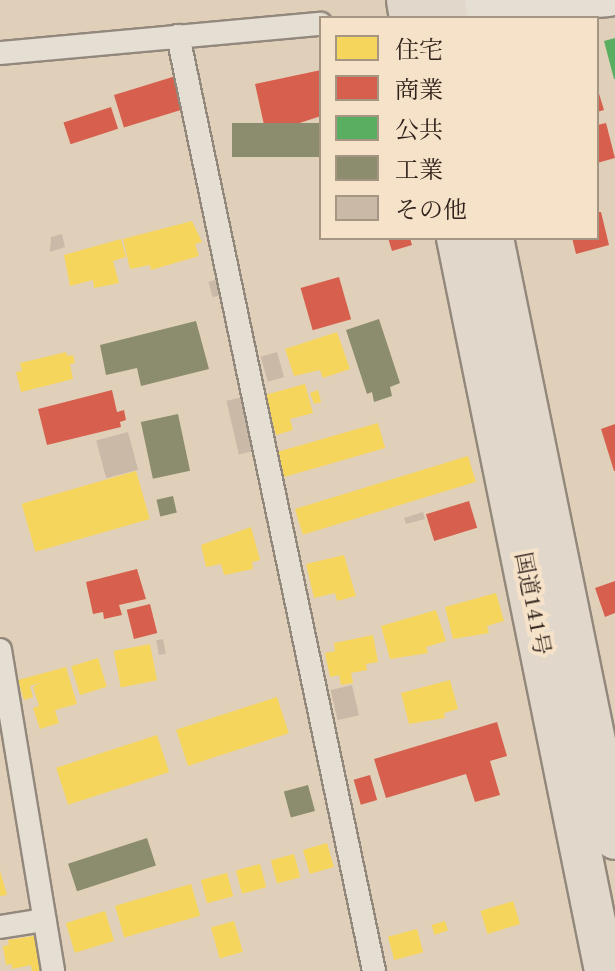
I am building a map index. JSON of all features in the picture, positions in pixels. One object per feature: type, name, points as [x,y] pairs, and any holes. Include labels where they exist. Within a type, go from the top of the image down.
[{"type":"highway","name":"国道141号","points":[[457,240],[605,971]]},
{"type":"highway","name":"国道141号","points":[[493,240],[615,839]]},
{"type":"street","points":[[423,12],[608,0]]},
{"type":"street","points":[[0,53],[319,24]]},
{"type":"street","points":[[178,36],[374,971]]},
{"type":"street","points":[[0,650],[53,971]]},
{"type":"street","points":[[0,927],[44,920]]},
{"type":"building: 住宅","points":[[192,221],[202,242],[195,244],[199,256],[151,270],[150,265],[130,269],[123,239]]},
{"type":"building: 住宅","points":[[121,239],[126,257],[113,261],[119,283],[94,288],[93,280],[70,286],[64,255]]},
{"type":"building: 住宅","points":[[337,332],[350,369],[323,378],[320,370],[294,376],[285,349]]},
{"type":"building: 住宅","points":[[66,352],[67,356],[73,355],[75,363],[70,364],[73,379],[21,392],[16,372],[22,371],[20,363]]},
{"type":"building: 住宅","points":[[305,384],[313,413],[290,419],[293,430],[276,435],[265,395]]},
{"type":"building: 住宅","points":[[318,390],[321,402],[314,404],[310,393]]},
{"type":"building: 住宅","points":[[378,423],[385,448],[284,477],[277,452]]},
{"type":"building: 住宅","points":[[468,456],[476,482],[303,535],[295,509]]},
{"type":"building: 住宅","points":[[136,471],[150,519],[35,552],[22,504]]},
{"type":"building: 住宅","points":[[251,527],[260,560],[252,562],[253,569],[224,575],[221,564],[206,567],[201,545]]},
{"type":"building: 住宅","points":[[344,555],[356,596],[337,601],[335,593],[314,598],[306,564]]},
{"type":"building: 住宅","points":[[496,593],[504,621],[487,626],[489,633],[453,639],[445,607]]},
{"type":"building: 住宅","points":[[436,610],[446,641],[426,647],[428,653],[390,659],[381,626]]},
{"type":"building: 住宅","points":[[373,635],[378,662],[366,664],[367,670],[351,673],[353,683],[341,685],[339,675],[330,677],[325,653],[335,651],[334,643]]},
{"type":"building: 住宅","points":[[150,644],[157,680],[121,687],[114,651]]},
{"type":"building: 住宅","points":[[98,658],[107,687],[80,695],[71,666]]},
{"type":"building: 住宅","points":[[66,667],[77,704],[55,710],[59,723],[40,729],[33,708],[39,706],[33,687],[40,683],[30,686],[33,697],[24,700],[18,680]]},
{"type":"building: 住宅","points":[[450,680],[458,709],[444,713],[445,718],[409,724],[401,693]]},
{"type":"building: 住宅","points":[[277,697],[289,733],[188,766],[176,730]]},
{"type":"building: 住宅","points":[[157,735],[169,772],[68,805],[56,768]]},
{"type":"building: 住宅","points":[[327,843],[334,867],[310,874],[303,850]]},
{"type":"building: 住宅","points":[[294,854],[300,877],[277,883],[271,860]]},
{"type":"building: 住宅","points":[[260,864],[266,887],[242,894],[236,870]]},
{"type":"building: 住宅","points":[[0,871],[7,895],[0,896]]},
{"type":"building: 住宅","points":[[227,873],[233,896],[207,903],[201,880]]},
{"type":"building: 住宅","points":[[191,884],[200,916],[124,937],[115,906]]},
{"type":"building: 住宅","points":[[513,901],[520,924],[488,934],[480,911]]},
{"type":"building: 住宅","points":[[105,911],[114,941],[75,953],[66,923]]},
{"type":"building: 住宅","points":[[234,921],[243,952],[220,958],[211,928]]},
{"type":"building: 住宅","points":[[445,921],[448,931],[435,935],[432,925]]},
{"type":"building: 住宅","points":[[417,929],[423,952],[394,960],[388,937]]},
{"type":"building: 住宅","points":[[34,936],[38,957],[47,955],[50,971],[32,971],[31,965],[12,969],[12,964],[6,965],[3,946],[9,945],[8,940]]},
{"type":"building: 商業","points":[[319,70],[319,117],[266,134],[255,84]]},
{"type":"building: 商業","points":[[179,75],[189,108],[124,127],[114,95]]},
{"type":"building: 商業","points":[[599,94],[604,110],[599,111]]},
{"type":"building: 商業","points":[[111,107],[118,129],[71,144],[63,122]]},
{"type":"building: 商業","points":[[606,123],[615,158],[599,162],[599,125]]},
{"type":"building: 商業","points":[[601,212],[609,245],[576,254],[572,240],[599,240]]},
{"type":"building: 商業","points":[[389,240],[411,240],[412,245],[392,251]]},
{"type":"building: 商業","points":[[339,277],[351,319],[313,330],[301,288]]},
{"type":"building: 商業","points":[[112,390],[117,412],[124,410],[126,420],[120,422],[121,427],[47,445],[38,409]]},
{"type":"building: 商業","points":[[615,424],[615,471],[614,471],[601,429]]},
{"type":"building: 商業","points":[[469,501],[477,528],[434,541],[426,514]]},
{"type":"building: 商業","points":[[137,569],[146,599],[119,605],[122,615],[104,619],[103,612],[93,614],[86,582]]},
{"type":"building: 商業","points":[[615,581],[615,613],[605,617],[595,588]]},
{"type":"building: 商業","points":[[150,604],[157,633],[134,639],[127,610]]},
{"type":"building: 商業","points":[[497,722],[507,756],[490,761],[500,795],[475,802],[466,774],[386,798],[374,759]]},
{"type":"building: 商業","points":[[370,775],[377,800],[361,805],[354,780]]},
{"type":"building: 公共","points":[[615,38],[615,79],[614,79],[604,41]]},
{"type":"building: 工業","points":[[232,123],[319,123],[319,157],[232,157]]},
{"type":"building: 工業","points":[[379,319],[400,383],[390,387],[392,396],[374,402],[372,392],[367,394],[346,330]]},
{"type":"building: 工業","points":[[196,321],[209,369],[141,386],[137,368],[106,375],[100,345]]},
{"type":"building: 工業","points":[[178,414],[190,471],[153,479],[141,422]]},
{"type":"building: 工業","points":[[173,496],[177,513],[160,516],[156,500]]},
{"type":"building: 工業","points":[[308,785],[315,811],[291,818],[284,791]]},
{"type":"building: 工業","points":[[147,838],[156,866],[77,891],[68,864]]},
{"type":"building: その他","points":[[62,234],[65,247],[50,252],[51,237]]},
{"type":"building: その他","points":[[219,279],[223,294],[213,297],[208,282]]},
{"type":"building: その他","points":[[277,352],[284,377],[268,382],[261,357]]},
{"type":"building: その他","points":[[243,397],[255,451],[239,454],[226,401]]},
{"type":"building: その他","points":[[128,432],[138,470],[106,478],[96,441]]},
{"type":"building: その他","points":[[423,512],[425,519],[406,524],[404,518]]},
{"type":"building: その他","points":[[163,639],[166,654],[159,655],[156,640]]},
{"type":"building: その他","points":[[352,685],[359,715],[338,720],[331,690]]}]
